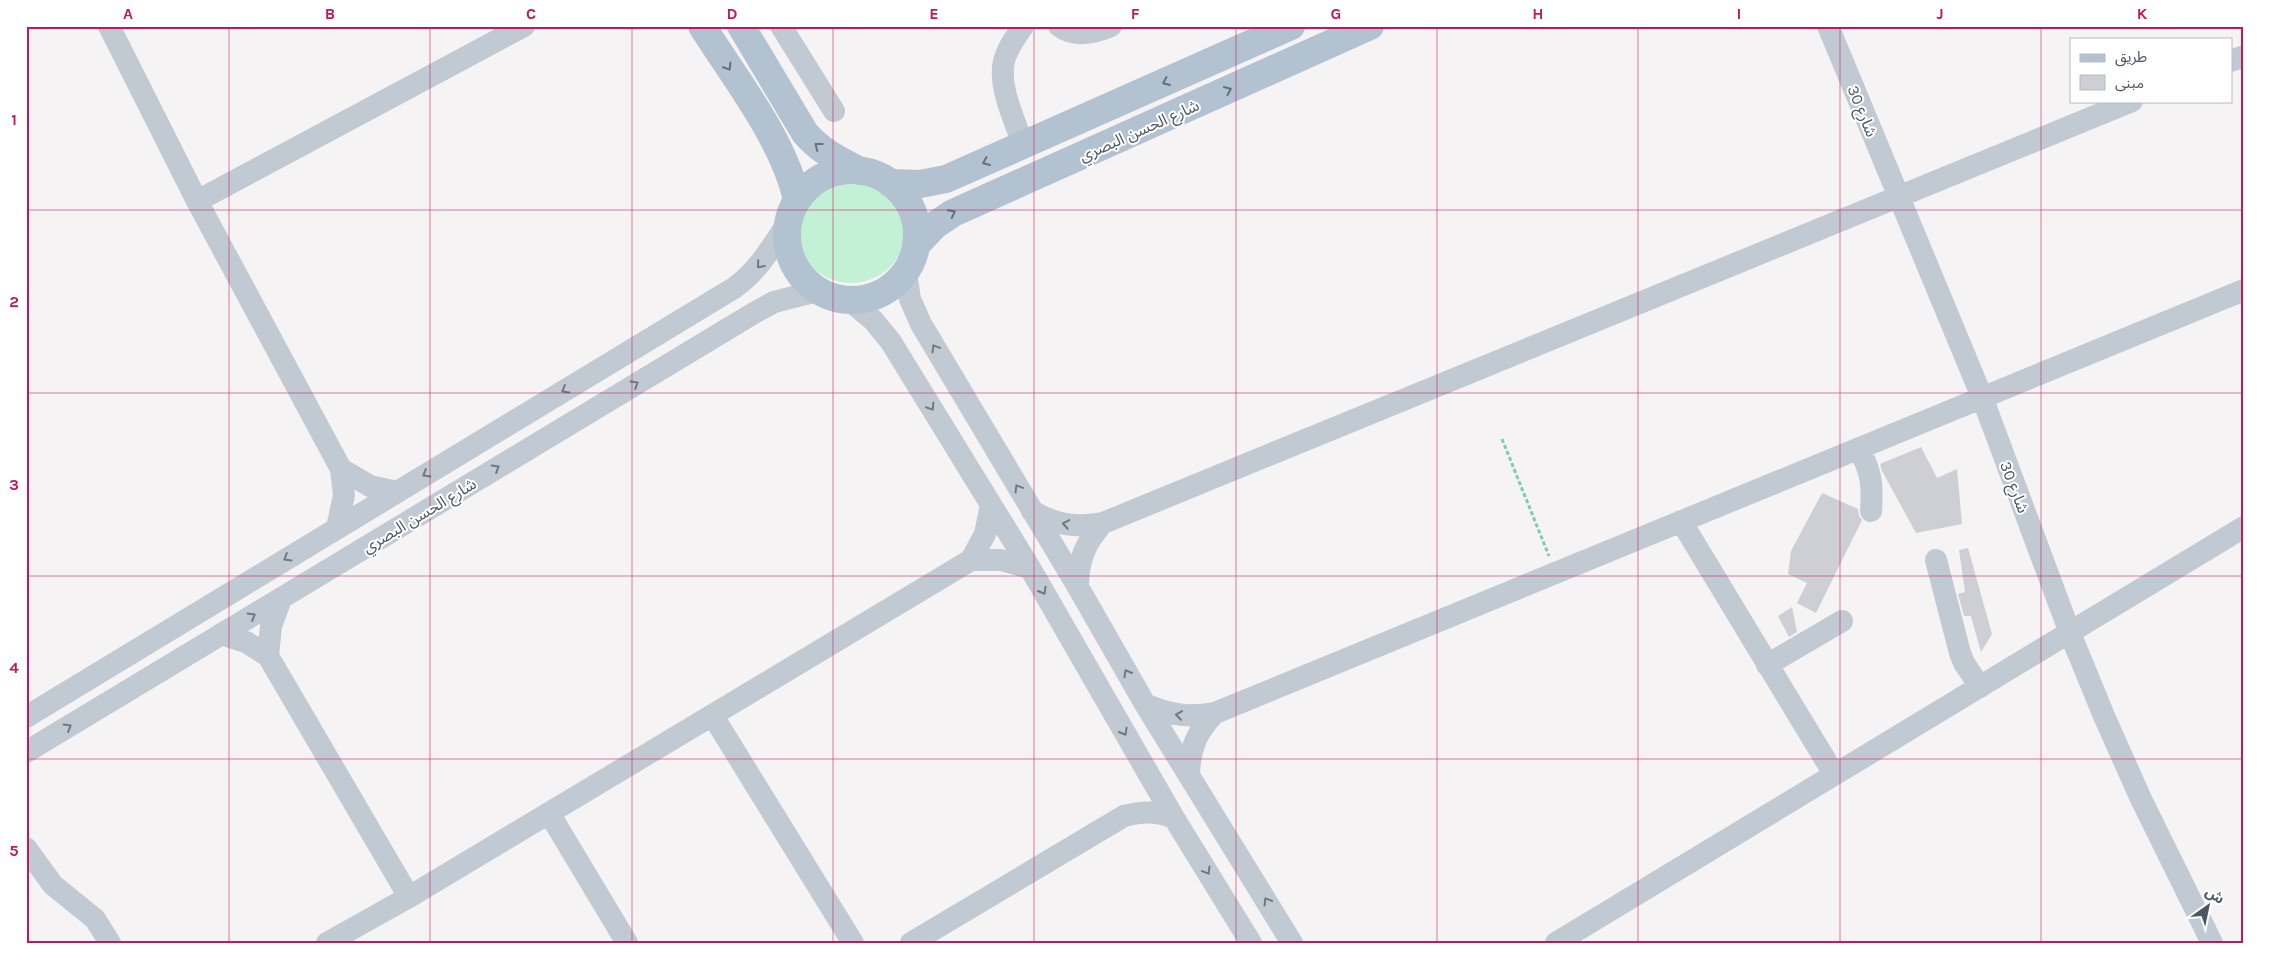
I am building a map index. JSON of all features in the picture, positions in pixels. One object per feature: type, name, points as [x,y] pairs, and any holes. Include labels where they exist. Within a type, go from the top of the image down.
[{"type":"main road","points":[[702,26],[781,150],[792,176],[797,199]]},
{"type":"main road","points":[[741,26],[805,133],[814,144],[860,171]]},
{"type":"main road","name":"شارع الحسن البصري","points":[[890,183],[920,184],[946,180],[1291,26]]},
{"type":"main road","name":"شارع الحسن البصري","points":[[916,245],[935,224],[953,213],[1370,26]]},
{"type":"main road","points":[[842,171],[860,171],[876,175],[890,183],[903,196],[912,211],[916,228],[916,245],[906,272],[895,284],[881,294],[865,299],[832,298],[817,290],[802,278],[792,262],[787,244],[787,224],[797,199],[809,186],[824,176],[842,171]]},
{"type":"street","points":[[110,26],[197,202],[341,468],[344,495],[337,528]]},
{"type":"street","points":[[197,202],[524,26]]},
{"type":"street","points":[[781,26],[834,111]]},
{"type":"street","points":[[1023,26],[1008,50],[1003,72],[1009,104],[1023,145]]},
{"type":"street","points":[[1059,26],[1064,30],[1081,34],[1100,31],[1112,26]]},
{"type":"street","name":"شارع 30","points":[[1828,26],[1982,398],[2070,633],[2137,790],[2212,943]]},
{"type":"street","points":[[2232,61],[2244,56]]},
{"type":"street","points":[[1032,511],[1048,520],[1066,526],[1103,523],[2130,102]]},
{"type":"street","name":"شارع الحسن البصري","points":[[26,717],[739,284],[764,260],[787,224]]},
{"type":"street","points":[[906,272],[910,300],[918,318],[1078,587],[1145,704],[1292,943]]},
{"type":"street","name":"شارع الحسن البصري","points":[[26,752],[763,307],[789,297],[817,290]]},
{"type":"street","points":[[1145,704],[1179,716],[1215,713],[2244,290]]},
{"type":"street","points":[[849,300],[873,320],[891,342],[1030,568],[1174,818],[1251,943]]},
{"type":"street","points":[[1859,448],[1869,469],[1872,483],[1871,511]]},
{"type":"street","points":[[341,468],[370,486],[397,492]]},
{"type":"street","points":[[332,941],[410,897],[971,560],[985,534],[991,504]]},
{"type":"street","points":[[1680,521],[1834,774]]},
{"type":"street","points":[[1078,587],[1078,569],[1082,552],[1091,536],[1103,523]]},
{"type":"street","points":[[1556,943],[2244,527]]},
{"type":"street","points":[[971,560],[1001,560],[1030,568]]},
{"type":"street","points":[[1936,560],[1960,653],[1964,663],[1980,687]]},
{"type":"street","points":[[268,656],[271,626],[281,599]]},
{"type":"street","points":[[1767,664],[1842,621]]},
{"type":"street","points":[[222,634],[246,642],[268,656],[410,897]]},
{"type":"street","points":[[1189,773],[1190,756],[1194,740],[1203,725],[1215,713]]},
{"type":"street","points":[[713,716],[853,943]]},
{"type":"street","points":[[1124,816],[1139,795],[1146,770]]},
{"type":"street","points":[[911,943],[1124,816],[1150,811],[1174,818]]},
{"type":"street","points":[[549,813],[627,943]]},
{"type":"street","points":[[26,848],[53,885],[95,919],[110,943]]},
{"type":"path","points":[[1502,439],[1555,573]]},
{"type":"green space","points":[[851,173],[872,177],[890,189],[902,207],[906,228],[902,249],[890,267],[872,279],[851,283],[830,279],[812,267],[800,249],[796,228],[800,207],[812,189],[830,177]]},
{"type":"building","points":[[1921,447],[1937,478],[1957,469],[1962,524],[1916,533],[1882,471],[1880,464]]},
{"type":"building","points":[[1822,493],[1858,509],[1862,520],[1816,613],[1797,603],[1807,583],[1788,574],[1791,551]]},
{"type":"building","points":[[1968,548],[1992,634],[1981,652],[1971,616],[1964,616],[1958,594],[1965,592],[1959,550]]},
{"type":"building","points":[[1792,607],[1797,632],[1789,637],[1778,616]]}]
